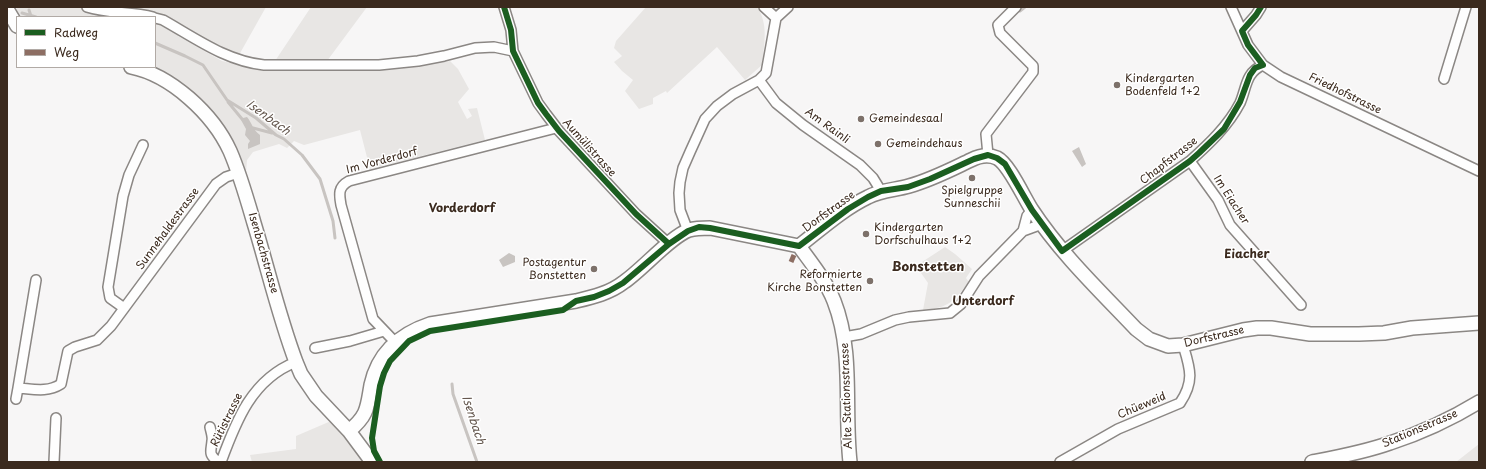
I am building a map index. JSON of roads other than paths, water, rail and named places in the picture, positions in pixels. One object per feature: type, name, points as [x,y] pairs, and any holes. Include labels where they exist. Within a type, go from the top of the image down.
[{"type":"street","points":[[87,7],[105,11],[150,16]]},
{"type":"street","points":[[156,18],[163,20],[222,54],[250,63],[264,65],[379,65],[418,61],[475,48],[494,47],[513,51],[511,30],[504,7]]},
{"type":"street","points":[[764,7],[776,18]]},
{"type":"street","points":[[688,231],[680,210],[680,182],[683,168],[705,119],[717,106],[733,94],[759,80],[766,73],[776,18],[788,7]]},
{"type":"street","points":[[988,155],[986,134],[1033,72],[1034,66],[1000,33],[998,25],[1016,7]]},
{"type":"street","name":"Friedhofstrasse","points":[[1231,7],[1248,45],[1263,65],[1281,77],[1479,172]]},
{"type":"street","points":[[1242,31],[1261,7]]},
{"type":"street","points":[[1444,79],[1466,7]]},
{"type":"street","points":[[7,9],[16,24]]},
{"type":"street","name":"Aumülistrasse","points":[[513,51],[538,103],[556,128],[636,214],[669,244]]},
{"type":"street","name":"Chapfstrasse","points":[[1062,251],[1190,161],[1224,129],[1240,102],[1250,74],[1255,68],[1263,65]]},
{"type":"street","name":"Isenbachstrasse","points":[[134,68],[169,83],[181,92],[201,110],[224,140],[230,151],[238,173],[301,374],[316,396],[349,431],[372,462]]},
{"type":"street","name":"Am Rainli","points":[[759,80],[776,103],[803,125],[860,165],[873,178],[881,191]]},
{"type":"street","name":"Im Vorderdorf","points":[[384,331],[373,319],[341,205],[339,193],[344,183],[349,180],[556,128]]},
{"type":"street","points":[[124,308],[110,298],[108,287],[123,196],[129,175],[143,145]]},
{"type":"street","name":"Dorfstrasse","points":[[349,431],[362,419],[366,412],[369,404],[372,384],[381,361],[395,342],[415,329],[430,324],[594,297],[612,290],[623,283],[669,244],[688,231],[699,228],[710,228],[799,246],[848,209],[868,197],[881,191],[908,187],[930,179],[974,159],[988,155],[997,158],[1005,164],[1032,210],[1062,251],[1136,330],[1158,344],[1168,346],[1183,345],[1257,328],[1271,328],[1310,334],[1359,334],[1384,333],[1412,328],[1479,323]]},
{"type":"street","name":"Im Eiacher","points":[[1190,161],[1218,200],[1230,224],[1301,305]]},
{"type":"street","name":"Sunnehaldestrasse","points":[[18,388],[44,390],[53,389],[60,384],[68,351],[75,347],[97,340],[111,326],[216,184],[226,177],[238,173]]},
{"type":"street","points":[[1023,231],[1027,216],[1032,210]]},
{"type":"street","points":[[844,338],[861,334],[895,320],[909,317],[950,313],[962,304],[979,276],[1023,231],[1042,224]]},
{"type":"street","name":"Alte Stationsstrasse","points":[[799,246],[823,280],[834,300],[844,338],[847,363],[848,440],[850,462]]},
{"type":"street","points":[[16,399],[36,280]]},
{"type":"street","points":[[314,348],[350,341],[384,331],[395,342]]},
{"type":"street","name":"Chüeweid","points":[[1060,462],[1118,429],[1180,403],[1186,394],[1190,383],[1189,369],[1183,345]]},
{"type":"street","name":"Rütistrasse","points":[[221,462],[229,440],[249,399],[272,375],[283,367],[296,362]]},
{"type":"street","name":"Stationsstrasse","points":[[1312,462],[1390,443],[1435,425],[1479,402]]},
{"type":"street","points":[[54,462],[56,418]]},
{"type":"street","name":"Rütistrasse","points":[[210,427],[212,440],[210,452],[218,462]]},
{"type":"waterway","points":[[1020,11],[1025,7]]},
{"type":"waterway","name":"Isenbach","points":[[29,10],[31,16]]},
{"type":"waterway","name":"Isenbach","points":[[22,13],[32,16]]},
{"type":"waterway","name":"Isenbach","points":[[156,43],[203,65],[227,100],[256,118],[302,155],[320,179],[333,221],[335,238]]},
{"type":"waterway","points":[[228,102],[242,119]]},
{"type":"waterway","points":[[253,128],[272,133]]},
{"type":"waterway","name":"Isenbach","points":[[452,384],[453,394],[477,462]]},
{"type":"place","name":"Kindergarten Bodenfeld 1+2","points":[[1117,85]]},
{"type":"place","name":"Gemeindesaal","points":[[861,119]]},
{"type":"place","name":"Gemeindehaus","points":[[878,144]]},
{"type":"place","name":"Spielgruppe Sunneschii","points":[[972,178]]},
{"type":"place","name":"Kindergarten Dorfschulhaus 1+2","points":[[866,234]]},
{"type":"place","name":"Postagentur Bonstetten","points":[[594,269]]},
{"type":"place","name":"Reformierte Kirche Bonstetten","points":[[870,281]]},
{"type":"district","name":"Vorderdorf","points":[[462,209]]},
{"type":"district","name":"Eiacher","points":[[1247,255]]},
{"type":"district","name":"Bonstetten","points":[[928,267]]},
{"type":"district","name":"Unterdorf","points":[[983,302]]}]
